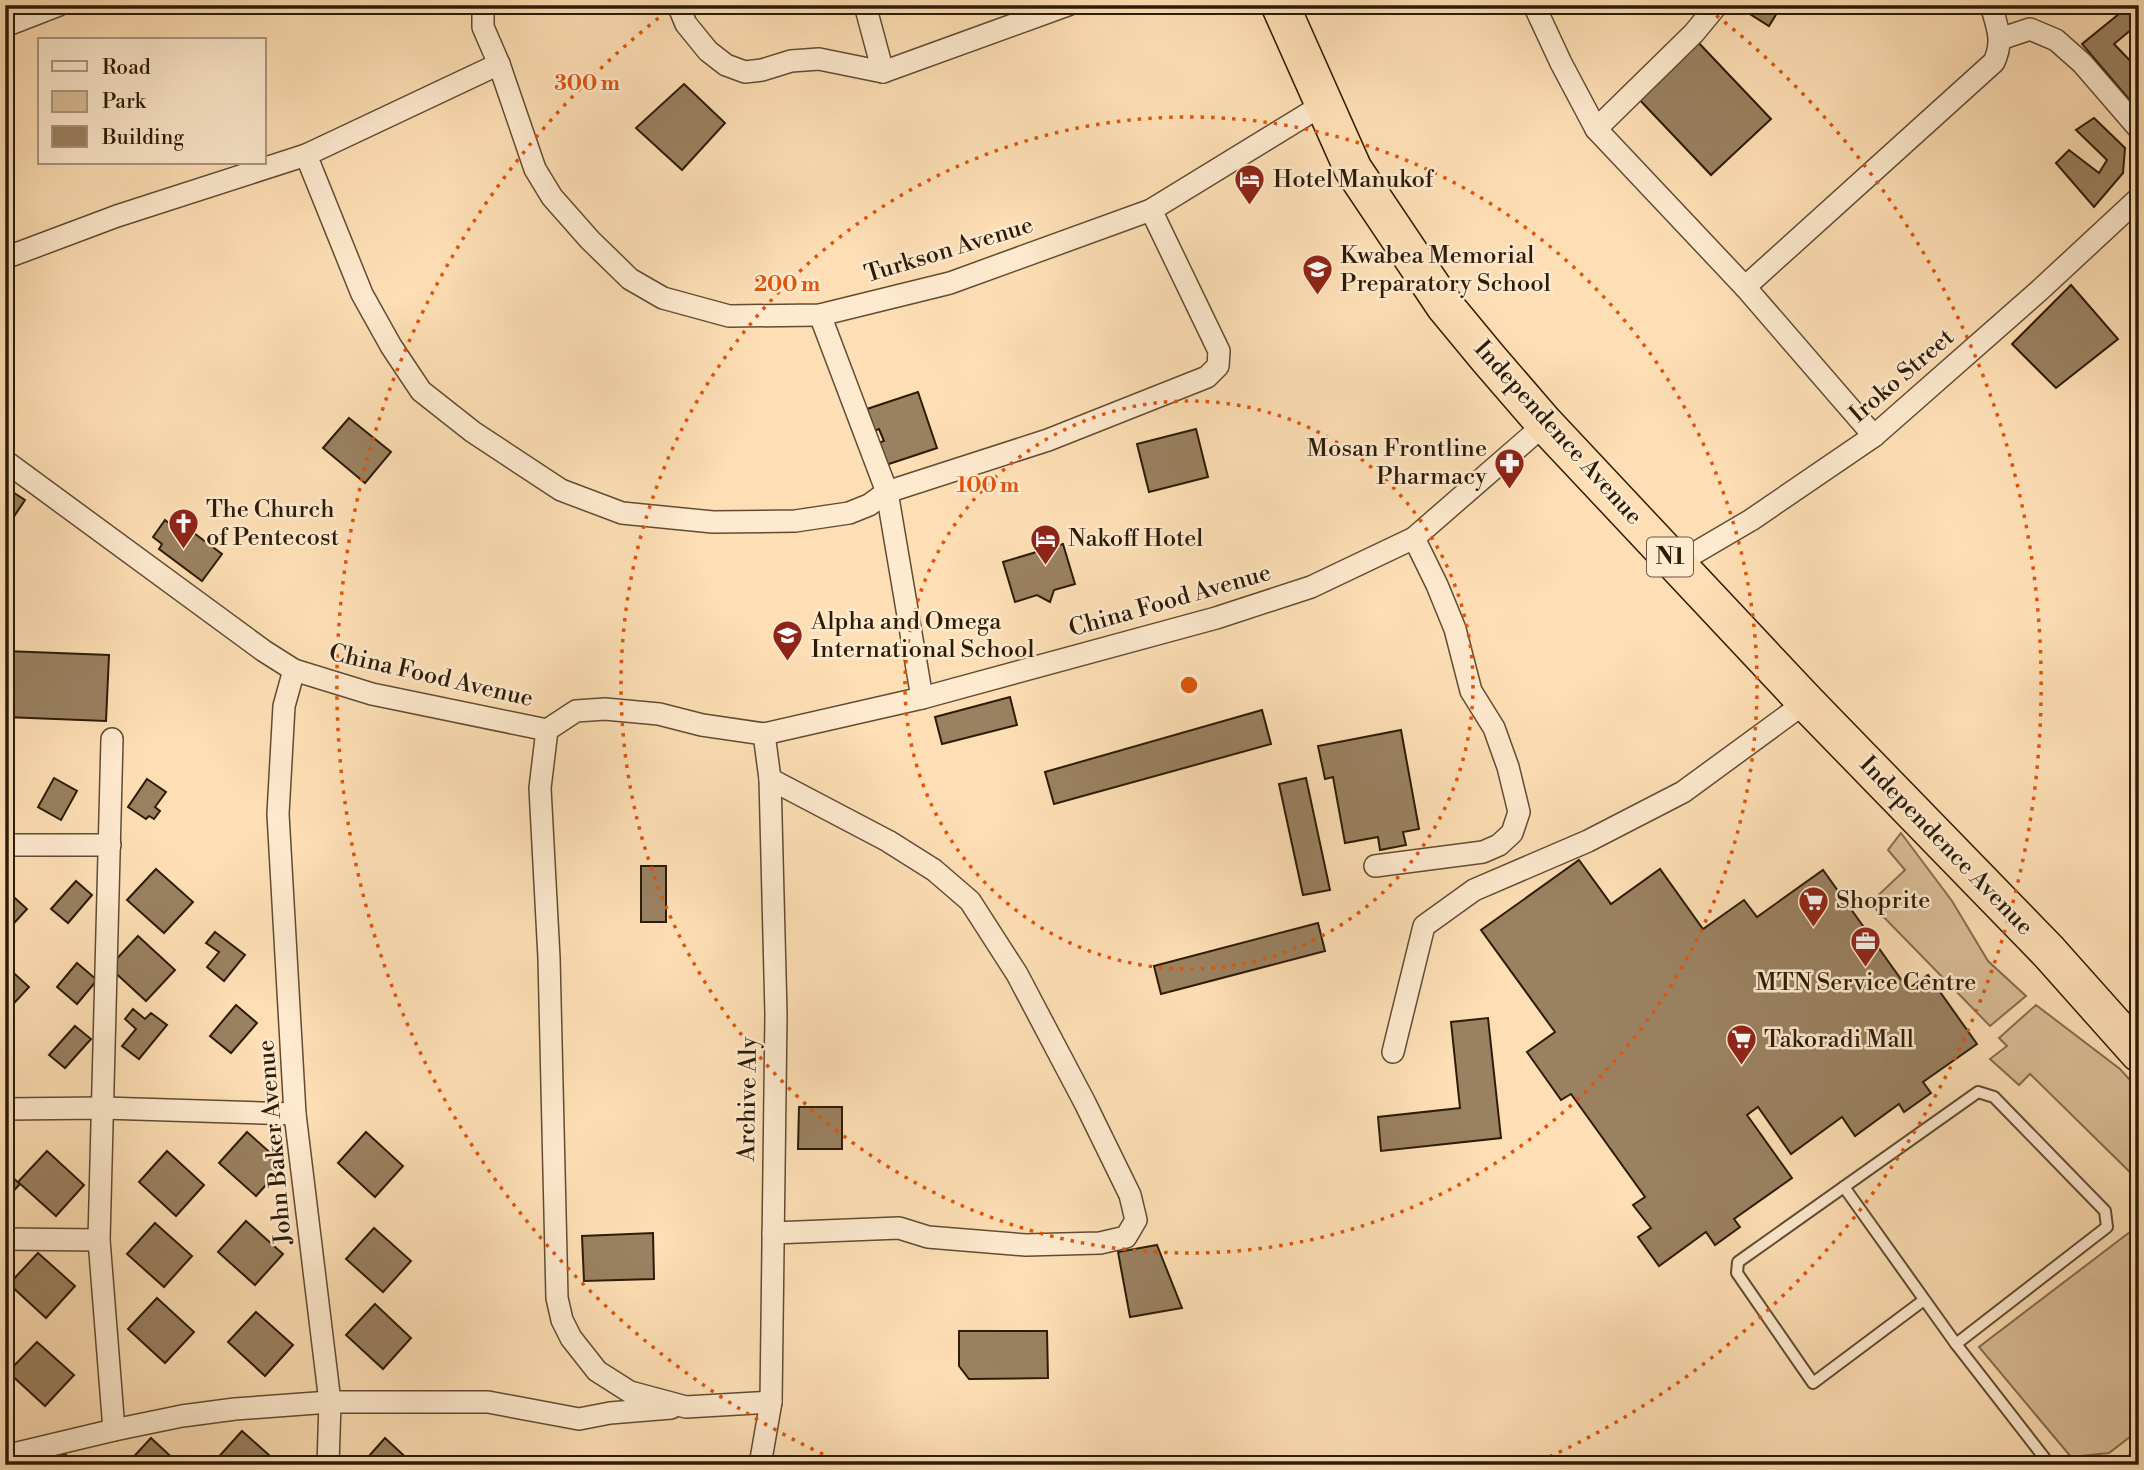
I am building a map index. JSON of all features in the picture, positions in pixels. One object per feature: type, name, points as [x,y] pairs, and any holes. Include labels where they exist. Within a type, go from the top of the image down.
[{"type":"highway","name":"Independence Avenue","points":[[1280,5],[1353,169],[1445,306],[1545,424],[1806,702],[2049,952],[2139,1053]]},
{"type":"street","points":[[5,26],[59,5]]},
{"type":"street","name":"Turkson Avenue","points":[[483,5],[483,27],[499,64],[535,169],[552,197],[629,279],[663,298],[729,316],[820,316],[950,283],[1151,210],[1324,104]]},
{"type":"street","points":[[678,5],[685,24],[708,51],[726,65],[745,72],[791,61],[819,59],[883,72],[1068,5]]},
{"type":"street","points":[[865,5],[883,72]]},
{"type":"street","points":[[1534,5],[1596,129],[1745,287],[1874,436]]},
{"type":"street","points":[[1596,129],[1693,33],[1717,5]]},
{"type":"street","points":[[1745,287],[1994,62],[2000,48],[2000,39],[1991,5]]},
{"type":"street","points":[[2000,39],[2030,29],[2056,40],[2082,63],[2139,128]]},
{"type":"street","points":[[5,258],[117,216],[306,155],[499,64]]},
{"type":"street","points":[[306,155],[362,294],[391,346],[421,391],[473,432],[561,490],[622,513],[713,522],[795,521],[849,513],[869,505],[887,492],[1048,440],[1207,377],[1218,366],[1219,351],[1151,210]]},
{"type":"street","name":"Iroko Street","points":[[1676,564],[1751,520],[1874,436],[2041,289],[2139,198]]},
{"type":"street","points":[[820,316],[887,492],[922,698]]},
{"type":"street","name":"China Food Avenue","points":[[5,461],[264,651],[294,670],[372,694],[547,730],[576,711],[605,709],[659,714],[702,725],[765,734],[922,698],[1216,618],[1311,587],[1414,538],[1545,424]]},
{"type":"street","points":[[1375,866],[1483,852],[1499,845],[1512,833],[1519,812],[1508,767],[1494,728],[1471,691],[1455,629],[1414,538]]},
{"type":"street","name":"John Baker Avenue","points":[[294,670],[285,706],[278,814],[295,1114],[330,1402],[328,1465]]},
{"type":"street","points":[[1393,1052],[1424,926],[1474,890],[1588,841],[1683,792],[1806,702]]},
{"type":"street","points":[[547,730],[540,788],[549,958],[557,1297],[562,1320],[571,1338],[597,1371],[630,1392],[686,1407]]},
{"type":"street","name":"Archive Aly","points":[[760,1465],[771,1402],[776,1014],[770,779],[765,734]]},
{"type":"street","points":[[111,738],[99,1240],[114,1430]]},
{"type":"street","points":[[770,779],[911,855],[934,870],[970,901],[1017,974],[1085,1103],[1130,1195],[1136,1220],[1126,1237],[1100,1243],[1026,1245],[928,1237],[899,1228],[773,1233]]},
{"type":"street","points":[[5,845],[110,845]]},
{"type":"street","points":[[5,1109],[104,1108],[295,1114]]},
{"type":"street","points":[[5,1239],[99,1240]]},
{"type":"street","points":[[5,1456],[182,1416],[330,1402],[488,1402],[579,1419],[610,1413],[771,1402]]},
{"type":"lane","points":[[1924,1300],[1813,1383],[1737,1273],[1738,1262],[1978,1093],[1994,1097],[2105,1211],[2107,1227],[1956,1343]]},
{"type":"lane","points":[[1843,1187],[1956,1343],[2050,1465]]},
{"type":"lane","points":[[2127,1465],[2139,1455]]},
{"type":"green space","points":[[1901,833],[1952,901],[1988,961],[2026,996],[1990,1026],[1870,903],[1905,870],[1888,850]]},
{"type":"green space","points":[[2036,1005],[2120,1069],[2139,1090],[2139,1181],[2030,1074],[2019,1085],[1990,1059],[2007,1046],[1999,1038]]},
{"type":"green space","points":[[2139,1225],[2139,1430],[2109,1453],[2071,1457],[1979,1347]]},
{"type":"building","points":[[1776,5],[1780,8],[1769,26],[1737,6]]},
{"type":"building","points":[[2130,5],[2139,5],[2139,23],[2114,44],[2139,70],[2139,100],[2133,104],[2082,44]]},
{"type":"building","points":[[1695,39],[1771,119],[1711,175],[1635,95]]},
{"type":"building","points":[[684,84],[725,123],[682,170],[636,128]]},
{"type":"building","points":[[2094,118],[2125,148],[2123,173],[2094,207],[2056,163],[2069,150],[2099,173],[2107,160],[2076,130]]},
{"type":"building","points":[[2071,285],[2118,339],[2056,388],[2012,344]]},
{"type":"building","points":[[918,392],[937,448],[886,465],[878,443],[884,441],[879,429],[874,431],[867,409]]},
{"type":"building","points":[[349,418],[391,452],[365,483],[323,448]]},
{"type":"building","points":[[1196,429],[1208,477],[1149,492],[1137,444]]},
{"type":"building","points":[[5,487],[25,500],[5,530]]},
{"type":"building","points":[[165,520],[175,528],[179,522],[222,554],[202,581],[159,549],[162,544],[153,537]]},
{"type":"building","points":[[1063,544],[1075,584],[1054,590],[1050,602],[1037,595],[1015,602],[1003,562]]},
{"type":"building","points":[[5,651],[109,655],[106,721],[5,717]]},
{"type":"building","points":[[1010,697],[1017,725],[942,744],[935,717]]},
{"type":"building","points":[[1262,710],[1271,744],[1054,804],[1045,772]]},
{"type":"building","points":[[1401,730],[1419,829],[1403,832],[1406,845],[1380,850],[1378,837],[1345,843],[1333,777],[1325,779],[1318,746]]},
{"type":"building","points":[[54,778],[77,791],[61,820],[38,807]]},
{"type":"building","points":[[1306,778],[1330,890],[1303,895],[1279,784]]},
{"type":"building","points":[[147,779],[166,792],[155,807],[160,811],[154,819],[149,816],[146,819],[128,807]]},
{"type":"building","name":"Takoradi Mall","points":[[1579,860],[1611,904],[1660,869],[1703,929],[1744,900],[1757,917],[1823,870],[1908,989],[1928,975],[1977,1044],[1923,1082],[1931,1093],[1904,1112],[1899,1104],[1855,1136],[1842,1117],[1791,1154],[1758,1107],[1747,1115],[1792,1178],[1734,1219],[1740,1227],[1715,1245],[1706,1232],[1659,1266],[1638,1237],[1651,1228],[1633,1205],[1645,1197],[1571,1094],[1561,1100],[1527,1052],[1555,1032],[1481,930]]},
{"type":"building","points":[[641,866],[666,866],[666,922],[641,922]]},
{"type":"building","points":[[156,869],[193,902],[164,933],[127,900]]},
{"type":"building","points":[[76,881],[92,895],[68,923],[51,909]]},
{"type":"building","points":[[5,889],[27,909],[5,933]]},
{"type":"building","points":[[1318,923],[1325,951],[1161,994],[1154,966]]},
{"type":"building","points":[[215,932],[245,955],[224,981],[207,967],[219,952],[206,943]]},
{"type":"building","points":[[138,936],[175,970],[146,1001],[109,967]]},
{"type":"building","points":[[77,963],[97,980],[77,1004],[57,987]]},
{"type":"building","points":[[5,965],[29,987],[5,1013]]},
{"type":"building","points":[[236,1005],[257,1023],[231,1053],[210,1036]]},
{"type":"building","points":[[133,1009],[145,1019],[151,1013],[167,1025],[139,1059],[122,1046],[136,1029],[125,1019]]},
{"type":"building","points":[[1488,1018],[1501,1138],[1381,1151],[1378,1117],[1460,1108],[1451,1022]]},
{"type":"building","points":[[75,1026],[91,1039],[65,1068],[49,1055]]},
{"type":"building","points":[[799,1107],[842,1107],[842,1149],[798,1149]]},
{"type":"building","points":[[247,1132],[284,1165],[256,1196],[219,1163]]},
{"type":"building","points":[[366,1132],[403,1166],[375,1197],[338,1163]]},
{"type":"building","points":[[47,1151],[84,1185],[56,1216],[18,1182]]},
{"type":"building","points":[[167,1151],[204,1185],[176,1216],[139,1182]]},
{"type":"building","points":[[5,1171],[20,1184],[5,1200]]},
{"type":"building","points":[[246,1221],[283,1254],[255,1285],[218,1252]]},
{"type":"building","points":[[155,1223],[192,1256],[164,1287],[127,1254]]},
{"type":"building","points":[[374,1228],[411,1261],[383,1292],[346,1259]]},
{"type":"building","points":[[653,1233],[654,1279],[584,1281],[582,1236]]},
{"type":"building","points":[[1157,1245],[1182,1308],[1130,1317],[1118,1252]]},
{"type":"building","points":[[38,1253],[75,1286],[46,1318],[9,1284]]},
{"type":"building","points":[[157,1298],[194,1332],[165,1363],[128,1329]]},
{"type":"building","points":[[375,1304],[411,1338],[383,1369],[346,1335]]},
{"type":"building","points":[[256,1312],[293,1345],[265,1376],[228,1342]]},
{"type":"building","points":[[959,1331],[1047,1331],[1048,1378],[969,1379],[959,1366]]},
{"type":"building","points":[[37,1342],[74,1375],[45,1406],[8,1372]]},
{"type":"building","points":[[242,1431],[279,1464],[217,1465],[214,1462]]},
{"type":"building","points":[[151,1438],[180,1465],[126,1465]]},
{"type":"building","points":[[385,1438],[414,1465],[361,1465]]},
{"type":"building","points":[[64,1453],[76,1465],[53,1465]]},
{"type":"place","name":"Hotel Manukof","points":[[1250,207]]},
{"type":"place","name":"Kwabea Memorial Preparatory School","points":[[1317,297]]},
{"type":"place","name":"Mosan Frontline Pharmacy","points":[[1510,490]]},
{"type":"place","name":"The Church of Pentecost","points":[[183,551]]},
{"type":"place","name":"Nakoff Hotel","points":[[1045,566]]},
{"type":"place","name":"Alpha and Omega International School","points":[[788,663]]},
{"type":"place","name":"Shoprite","points":[[1813,928]]},
{"type":"place","name":"MTN Service Centre","points":[[1866,968]]},
{"type":"place","name":"Takoradi Mall","points":[[1741,1067]]}]
